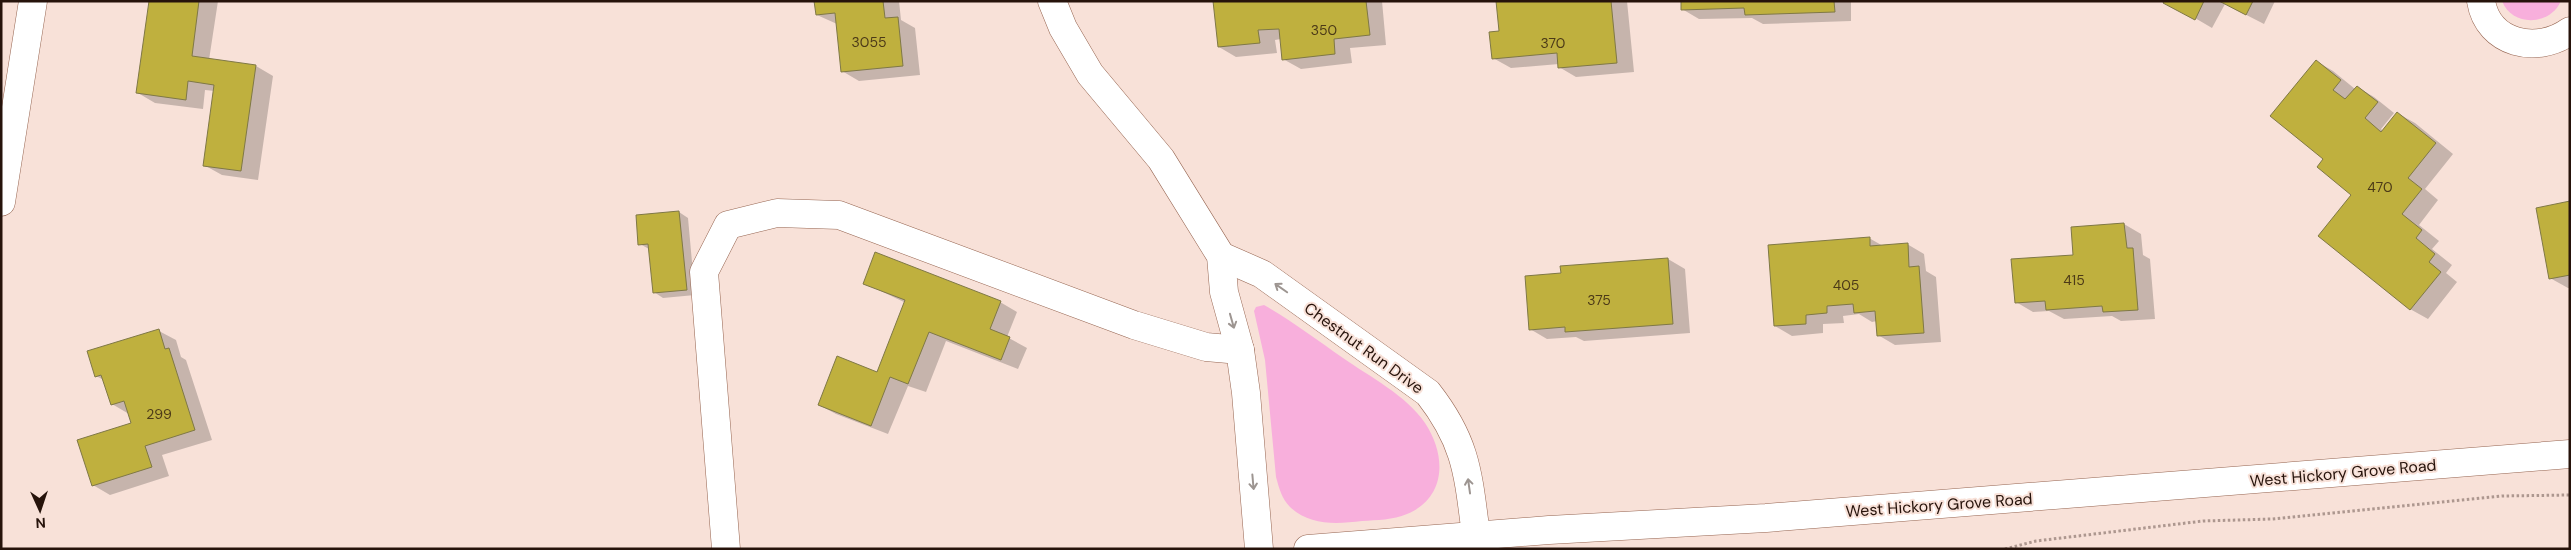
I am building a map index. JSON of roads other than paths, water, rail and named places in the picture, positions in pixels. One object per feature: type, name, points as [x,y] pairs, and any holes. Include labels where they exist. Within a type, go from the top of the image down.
[{"type":"street","points":[[1,202],[34,1]]},
{"type":"street","points":[[1052,1],[1063,28],[1090,74],[1161,159],[1221,256],[1224,292],[1240,350],[1259,549]]},
{"type":"street","points":[[2480,1],[2491,27],[2512,41],[2532,44],[2551,41],[2570,31]]},
{"type":"street","points":[[726,549],[704,272],[728,225],[778,213],[839,215],[1134,325],[1206,346],[1240,350]]},
{"type":"street","name":"Chestnut Run Drive","points":[[1221,256],[1262,274],[1428,393],[1443,413],[1457,437],[1467,469],[1476,535]]},
{"type":"street","name":"West Hickory Grove Road","points":[[1308,549],[1476,535],[1766,518],[2570,454]]}]
